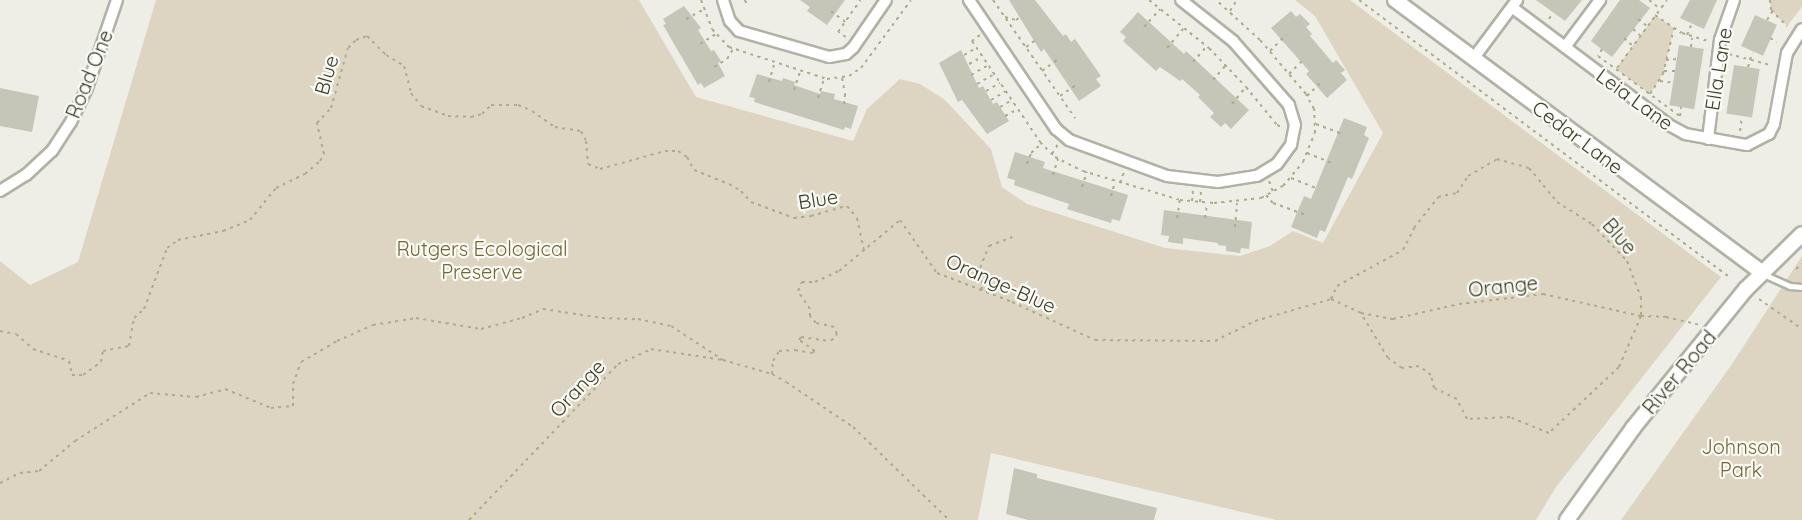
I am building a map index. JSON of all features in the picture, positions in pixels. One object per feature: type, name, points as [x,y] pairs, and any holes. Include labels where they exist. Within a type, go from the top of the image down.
[{"type":"street","name":"Road One","points":[[0,191],[26,175],[52,151],[71,122],[87,88],[117,0]]},
{"type":"street","points":[[723,0],[734,27],[744,34],[822,57],[846,54],[856,44],[886,0]]},
{"type":"street","points":[[969,0],[1058,131],[1069,140],[1167,176],[1218,182],[1257,177],[1277,164],[1291,146],[1295,124],[1289,105],[1233,41],[1181,0]]},
{"type":"street","name":"Cedar Lane","points":[[1395,0],[1762,273]]},
{"type":"street","points":[[1565,47],[1600,0]]},
{"type":"street","name":"Ella Lane","points":[[1708,139],[1720,40],[1734,0]]},
{"type":"street","name":"Leia Lane","points":[[1473,59],[1515,4],[1565,47],[1669,125],[1685,134],[1747,145],[1769,134],[1774,124],[1787,53],[1802,29]]},
{"type":"street","name":"River Road","points":[[1567,520],[1633,428],[1746,289],[1802,234]]},
{"type":"lane","points":[[1762,273],[1790,286],[1802,287]]},
{"type":"path","points":[[745,0],[747,6]]},
{"type":"path","points":[[856,44],[838,32],[860,0]]},
{"type":"path","points":[[994,0],[1074,118]]},
{"type":"path","points":[[1149,0],[1207,46],[1246,87],[1277,125]]},
{"type":"path","points":[[974,44],[1042,143],[1058,159],[1115,182],[1180,200],[1207,203],[1237,201],[1266,195],[1291,178],[1307,153],[1316,124],[1314,109],[1307,96],[1270,51],[1230,11],[1215,0]]},
{"type":"path","points":[[1230,11],[1237,0]]},
{"type":"path","points":[[1359,0],[1728,276]]},
{"type":"path","points":[[1649,0],[1660,9]]},
{"type":"path","points":[[1616,69],[1667,0]]},
{"type":"path","points":[[1770,0],[1772,12],[1788,26]]},
{"type":"path","points":[[686,19],[705,9]]},
{"type":"path","points":[[1144,27],[1160,9]]},
{"type":"path","points":[[831,11],[845,21]]},
{"type":"path","points":[[1767,20],[1772,12]]},
{"type":"path","points":[[1549,19],[1553,13]]},
{"type":"path","points":[[1655,15],[1692,37],[1715,43]]},
{"type":"path","points":[[1005,17],[1016,20],[1022,16]]},
{"type":"path","points":[[1638,19],[1647,26]]},
{"type":"path","points":[[1688,35],[1692,23]]},
{"type":"path","points":[[1167,48],[1184,28]]},
{"type":"path","points":[[1650,94],[1664,71],[1674,28]]},
{"type":"path","points":[[1633,29],[1640,36]]},
{"type":"path","points":[[700,44],[716,34]]},
{"type":"path","points":[[1270,51],[1286,35]]},
{"type":"path","name":"Blue","points":[[0,331],[16,334],[33,349],[69,361],[72,375],[83,375],[101,362],[103,351],[129,346],[134,318],[144,309],[167,248],[178,240],[223,231],[250,220],[276,188],[305,174],[320,161],[324,153],[317,123],[331,108],[348,48],[356,40],[367,36],[386,55],[404,66],[411,93],[421,106],[448,116],[471,117],[482,114],[491,105],[518,105],[532,111],[555,127],[581,131],[586,141],[588,164],[600,169],[665,150],[678,151],[687,157],[694,170],[729,184],[741,191],[751,202],[794,218],[812,216],[847,206],[857,219],[864,250]]},
{"type":"path","points":[[1691,47],[1692,37]]},
{"type":"path","points":[[1624,38],[1633,46]]},
{"type":"path","points":[[1770,38],[1777,42]]},
{"type":"path","points":[[1026,47],[1037,39]]},
{"type":"path","points":[[1193,62],[1207,46]]},
{"type":"path","points":[[964,55],[976,48]]},
{"type":"path","points":[[714,67],[727,59],[733,49]]},
{"type":"path","points":[[1602,49],[1598,56],[1688,121]]},
{"type":"path","points":[[1748,67],[1752,53]]},
{"type":"path","points":[[1727,54],[1770,64]]},
{"type":"path","points":[[969,64],[982,57]]},
{"type":"path","points":[[1042,71],[1059,58]]},
{"type":"path","points":[[1289,74],[1304,59]]},
{"type":"path","points":[[1666,60],[1678,59]]},
{"type":"path","points":[[769,82],[774,63]]},
{"type":"path","points":[[971,75],[988,65]]},
{"type":"path","points":[[1213,80],[1226,65]]},
{"type":"path","points":[[794,90],[800,71]]},
{"type":"path","points":[[1664,71],[1675,71]]},
{"type":"path","points":[[977,84],[994,74]]},
{"type":"path","points":[[818,98],[824,78]]},
{"type":"path","points":[[842,78],[845,94],[844,107]]},
{"type":"path","points":[[1307,96],[1322,81]]},
{"type":"path","points":[[1660,81],[1675,83]]},
{"type":"path","points":[[986,91],[1000,83]]},
{"type":"path","points":[[1060,96],[1077,84]]},
{"type":"path","points":[[1232,104],[1246,87]]},
{"type":"path","points":[[991,100],[1006,91]]},
{"type":"path","points":[[1000,107],[1012,100]]},
{"type":"path","points":[[1680,116],[1681,107]]},
{"type":"path","points":[[1005,116],[1018,108]]},
{"type":"path","points":[[1740,131],[1742,116]]},
{"type":"path","points":[[1316,124],[1344,135]]},
{"type":"path","points":[[1027,164],[1031,153],[1042,143]]},
{"type":"path","points":[[1307,153],[1332,164]]},
{"type":"path","points":[[1053,175],[1058,159]]},
{"type":"path","name":"Blue","points":[[1331,299],[1337,286],[1403,250],[1414,228],[1438,197],[1457,193],[1468,176],[1497,159],[1529,168],[1557,202],[1592,224],[1627,261],[1641,297],[1641,316]]},
{"type":"path","points":[[1082,187],[1087,172]]},
{"type":"path","points":[[1291,178],[1318,189]]},
{"type":"path","points":[[1111,196],[1115,182]]},
{"type":"path","points":[[1266,195],[1273,203],[1304,214]]},
{"type":"path","points":[[1178,218],[1180,200]]},
{"type":"path","points":[[1235,227],[1237,201]]},
{"type":"path","points":[[1205,218],[1207,203]]},
{"type":"path","name":"Orange-Blue","points":[[772,374],[773,361],[779,351],[812,353],[815,351],[799,340],[801,336],[831,341],[837,334],[834,327],[816,323],[810,316],[810,309],[798,291],[802,282],[815,282],[839,271],[900,220],[937,273],[1095,340],[1215,341],[1255,321],[1331,299]]},
{"type":"path","points":[[982,291],[980,268],[989,246],[1012,237]]},
{"type":"path","points":[[1796,269],[1802,264]]},
{"type":"path","name":"Orange","points":[[1331,299],[1361,313],[1393,319],[1459,304],[1543,294],[1641,316],[1666,317],[1715,329]]},
{"type":"path","points":[[1759,299],[1802,329]]},
{"type":"path","points":[[0,483],[20,473],[39,471],[75,441],[150,393],[196,397],[225,389],[271,408],[293,406],[293,384],[301,362],[337,341],[373,325],[416,318],[481,329],[522,318],[543,309],[602,318],[639,319],[671,326],[723,360]]},
{"type":"path","points":[[1361,313],[1388,358],[1402,368],[1419,366],[1431,375],[1434,387],[1457,399],[1467,419],[1510,417],[1549,433],[1619,367],[1641,316]]},
{"type":"path","name":"Orange","points":[[469,520],[618,364],[651,349],[723,360],[772,374],[853,427],[949,520]]},
{"type":"green space","name":"Rutgers Ecological Preserve","points":[[156,0],[639,0],[696,97],[853,141],[867,109],[900,79],[920,84],[944,99],[991,149],[1002,187],[1027,204],[1165,248],[1240,256],[1270,246],[1293,231],[1323,243],[1383,133],[1315,16],[1295,0],[1350,0],[1721,277],[1556,487],[1536,520],[1276,520],[991,453],[978,520],[0,520],[0,261],[30,285],[78,262]]},
{"type":"green space","points":[[1770,0],[1802,0],[1802,7],[1787,26],[1771,10]]},
{"type":"green space","points":[[1655,15],[1674,28],[1663,74],[1650,94],[1616,69]]},
{"type":"green space","name":"Johnson Park","points":[[1802,256],[1802,520],[1621,520],[1732,364]]},
{"type":"building","points":[[800,0],[845,0],[827,25],[807,11],[810,7]]},
{"type":"building","points":[[1009,0],[1035,0],[1063,36],[1066,34],[1071,42],[1075,39],[1101,76],[1096,79],[1101,86],[1079,101],[1044,49],[1041,52]]},
{"type":"building","points":[[1536,0],[1582,0],[1565,21]]},
{"type":"building","points":[[1620,0],[1639,0],[1650,8],[1612,57],[1591,41]]},
{"type":"building","points":[[1690,0],[1717,0],[1704,29],[1680,18]]},
{"type":"building","points":[[684,6],[701,28],[698,30],[711,51],[714,50],[721,61],[718,63],[725,76],[704,88],[701,83],[698,85],[663,25],[666,24],[663,19]]},
{"type":"building","points":[[1291,11],[1296,17],[1300,14],[1310,24],[1306,27],[1312,34],[1310,36],[1333,63],[1336,60],[1345,70],[1341,73],[1347,80],[1327,98],[1306,74],[1309,71],[1271,28]]},
{"type":"building","points":[[1138,12],[1184,54],[1186,51],[1249,110],[1231,129],[1225,123],[1221,127],[1210,117],[1214,113],[1198,97],[1200,95],[1182,79],[1180,81],[1160,67],[1156,71],[1123,41],[1126,37],[1120,32]]},
{"type":"building","points":[[1755,15],[1777,25],[1763,56],[1741,46]]},
{"type":"building","points":[[1679,45],[1704,49],[1694,109],[1669,105]]},
{"type":"building","points":[[961,50],[979,88],[983,86],[993,104],[997,102],[1009,121],[987,134],[962,100],[958,102],[939,63]]},
{"type":"building","points":[[1734,65],[1760,69],[1752,117],[1726,113]]},
{"type":"building","points":[[757,74],[782,81],[783,78],[795,82],[794,85],[820,94],[821,91],[835,94],[834,99],[858,106],[851,129],[845,127],[844,130],[754,102],[755,98],[749,97]]},
{"type":"building","points":[[0,88],[39,96],[32,132],[0,126]]},
{"type":"building","points":[[1344,118],[1367,127],[1364,135],[1369,138],[1352,179],[1348,177],[1325,232],[1320,230],[1317,238],[1291,227],[1304,196],[1311,199]]},
{"type":"building","points":[[1015,152],[1045,162],[1043,168],[1128,195],[1120,221],[1112,219],[1111,223],[1067,209],[1069,204],[1014,185],[1015,180],[1007,178]]},
{"type":"building","points":[[1164,210],[1252,222],[1249,249],[1241,248],[1240,253],[1226,251],[1226,246],[1218,245],[1218,243],[1183,238],[1183,244],[1168,242],[1169,236],[1161,235]]},
{"type":"building","points":[[1014,468],[1037,474],[1037,478],[1157,508],[1154,520],[1028,520],[1006,514]]}]
